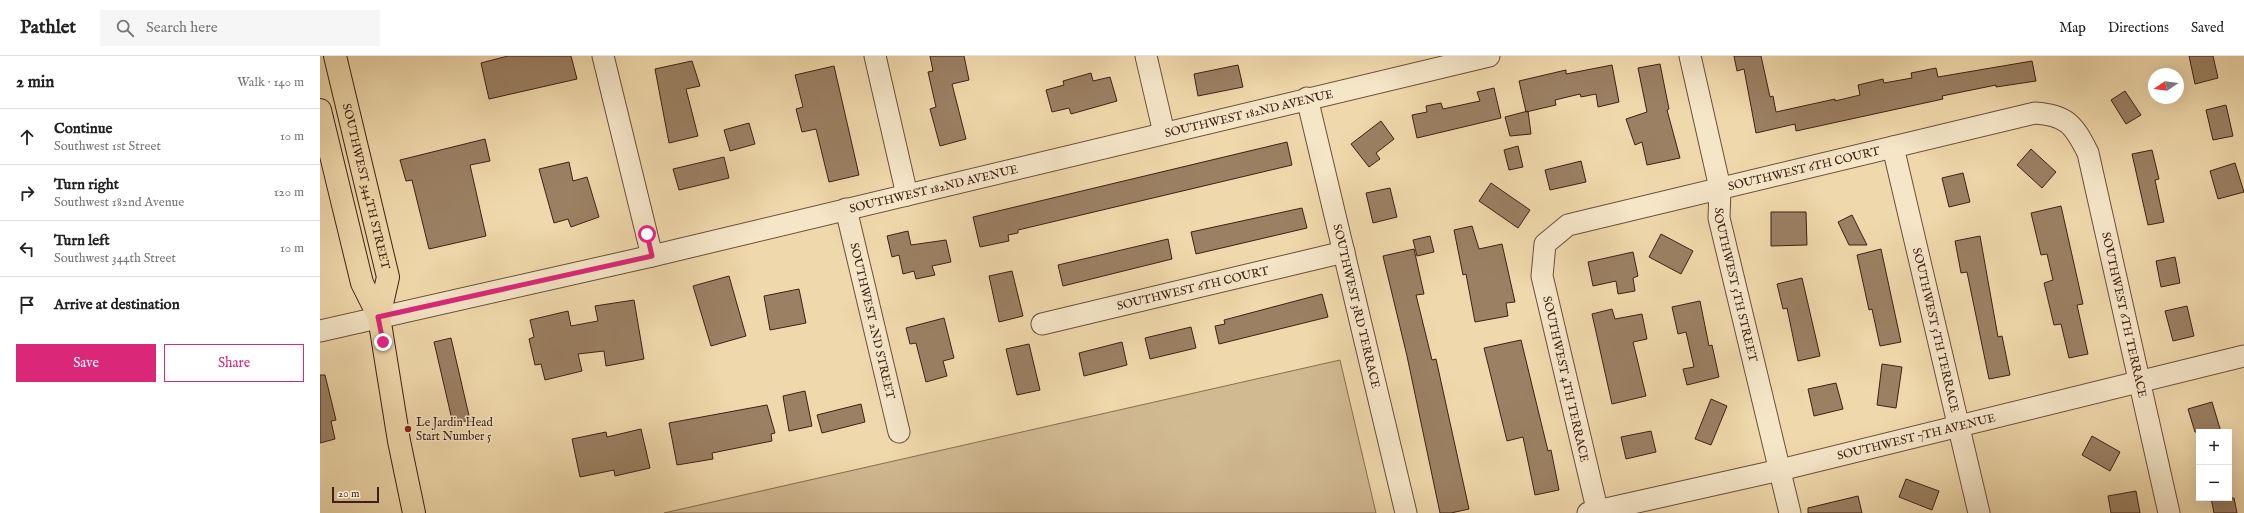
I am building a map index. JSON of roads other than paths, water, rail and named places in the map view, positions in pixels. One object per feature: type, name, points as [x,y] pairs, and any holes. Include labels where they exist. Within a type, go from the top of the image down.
[{"type":"main road","name":"SOUTHWEST 344TH STREET","points":[[335,56],[388,277],[378,317]]},
{"type":"main road","name":"SOUTHWEST 344TH STREET","points":[[320,110],[362,283],[378,317],[399,441],[414,513]]},
{"type":"street","points":[[604,56],[652,256]]},
{"type":"street","points":[[875,56],[907,195]]},
{"type":"street","points":[[1146,56],[1164,133]]},
{"type":"street","name":"SOUTHWEST 182ND AVENUE","points":[[320,331],[652,256],[1164,133],[1307,98],[1420,64],[1489,56]]},
{"type":"street","name":"SOUTHWEST 5TH STREET","points":[[1690,56],[1720,188],[1719,218],[1790,513]]},
{"type":"street","name":"SOUTHWEST 3RD TERRACE","points":[[1307,98],[1406,513]]},
{"type":"street","name":"SOUTHWEST 6TH COURT","points":[[1545,244],[1568,225],[2035,113],[2052,114],[2068,121]]},
{"type":"street","name":"SOUTHWEST 6TH TERRACE","points":[[2068,121],[2078,134],[2088,153],[2138,382],[2169,513]]},
{"type":"street","name":"SOUTHWEST 5TH TERRACE","points":[[1893,147],[1979,513]]},
{"type":"street","name":"SOUTHWEST 2ND STREET","points":[[846,209],[899,432]]},
{"type":"street","name":"SOUTHWEST 4TH TERRACE","points":[[1545,244],[1542,276],[1594,512]]},
{"type":"street","name":"SOUTHWEST 6TH COURT","points":[[1042,324],[1344,252]]},
{"type":"street","name":"SOUTHWEST 7TH AVENUE","points":[[1594,512],[1780,470],[2244,356]]},
{"type":"place","name":"Le Jardin Head Start Number 5","points":[[408,429]]}]
